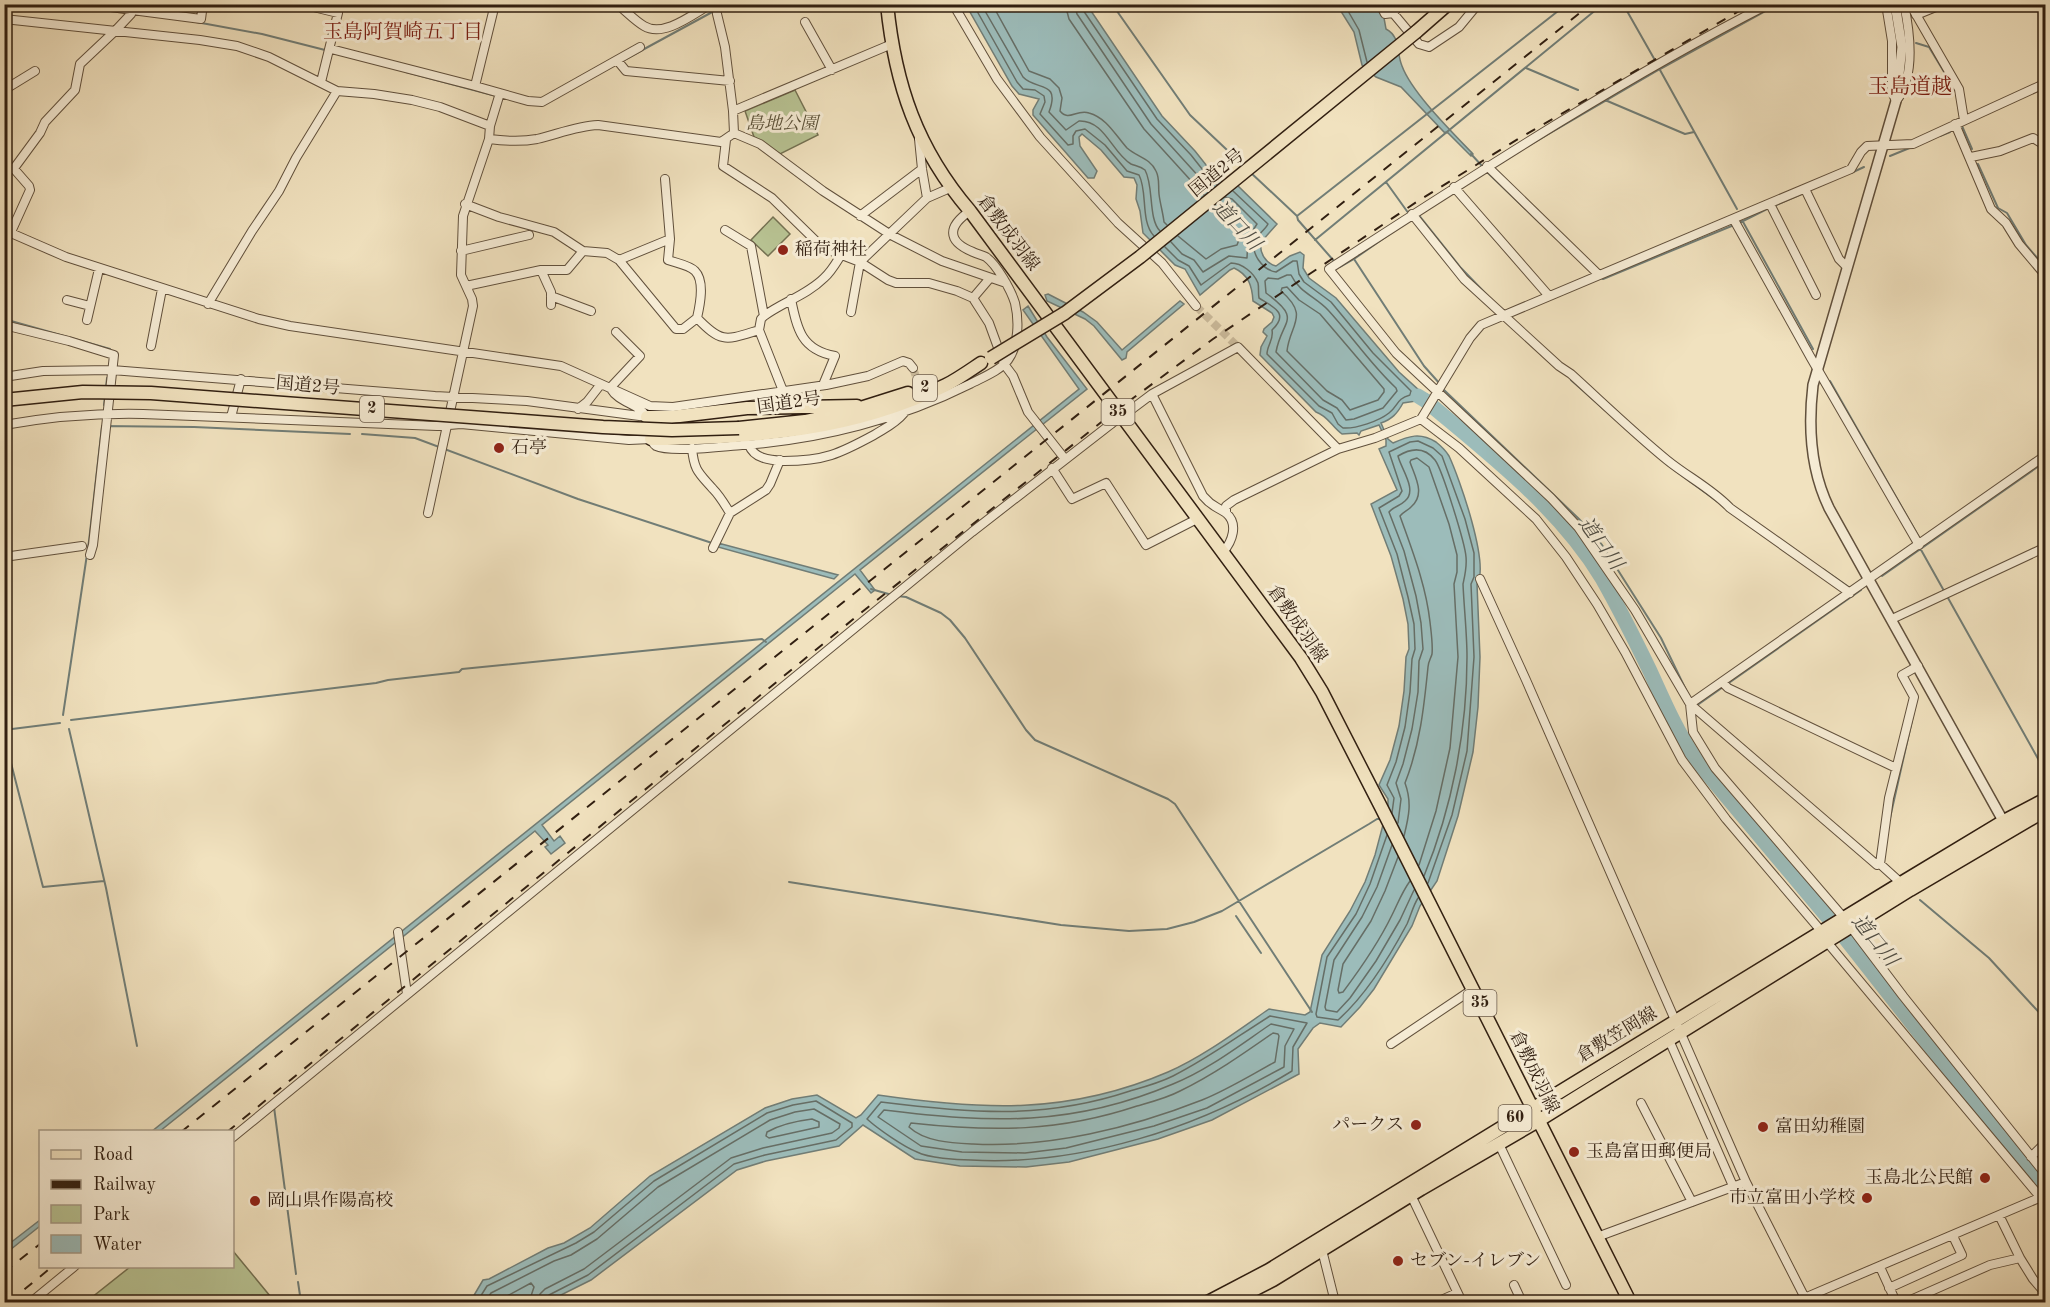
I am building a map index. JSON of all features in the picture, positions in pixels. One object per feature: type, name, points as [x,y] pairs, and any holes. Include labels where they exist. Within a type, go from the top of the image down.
[{"type":"main road","name":"倉敷成羽線","points":[[887,4],[892,44],[905,98],[918,131],[950,188],[970,211],[1301,658],[1322,692],[1630,1302]]},
{"type":"main road","name":"国道2号","points":[[4,400],[83,392],[151,393],[603,428],[672,430],[739,428],[804,421],[867,407],[922,389],[986,361],[1065,314],[1140,257],[1444,7]]},
{"type":"main road","points":[[651,440],[773,435],[837,424],[874,414],[948,385],[986,361]]},
{"type":"main road","points":[[647,417],[671,417],[747,408],[840,405],[867,407]]},
{"type":"main road","name":"倉敷笠岡線","points":[[1847,922],[2006,826],[2046,799]]},
{"type":"main road","name":"倉敷笠岡線","points":[[1230,1302],[1273,1280],[1322,1250],[1532,1108],[1678,1027],[1825,937],[1901,883],[2006,826],[2046,810]]},
{"type":"main road","name":"倉敷笠岡線","points":[[1208,1302],[1499,1144],[1669,1040],[1678,1027]]},
{"type":"street","points":[[90,4],[132,12],[201,19],[203,4]]},
{"type":"street","points":[[301,4],[338,13],[331,49],[321,82]]},
{"type":"street","points":[[475,86],[495,4]]},
{"type":"street","points":[[617,4],[645,27],[655,30],[665,29],[711,4]]},
{"type":"street","points":[[953,4],[997,79],[1040,137],[1118,223],[1162,263],[1196,306]]},
{"type":"street","points":[[1380,4],[1385,14],[1393,14],[1419,44],[1429,47],[1459,27],[1478,4]]},
{"type":"street","points":[[1393,14],[1401,4]]},
{"type":"street","points":[[1768,4],[1650,69],[1487,168],[1329,269],[1396,353],[1441,389],[1578,527],[1635,610],[1692,703],[1877,865],[1882,866],[1901,883]]},
{"type":"street","points":[[1886,4],[1892,41],[1892,92],[1896,101]]},
{"type":"street","points":[[1895,4],[1902,47],[1896,101],[1813,385],[1810,414],[1815,466],[1828,508],[2006,826]]},
{"type":"street","points":[[1896,101],[1905,87],[1909,65],[1904,4]]},
{"type":"street","points":[[1910,4],[1959,89],[1964,120]]},
{"type":"street","points":[[1916,15],[1943,4]]},
{"type":"street","points":[[132,12],[80,64],[75,90],[45,122],[33,144],[17,162],[15,170],[30,190],[8,231],[99,269],[259,320],[561,366],[650,406],[665,407],[823,385],[867,376],[903,361],[914,368]]},
{"type":"street","points":[[717,14],[730,81],[734,133]]},
{"type":"street","points":[[4,19],[237,46],[269,57],[338,91],[412,100],[440,107],[490,126]]},
{"type":"street","points":[[805,22],[832,70]]},
{"type":"street","points":[[733,111],[892,44]]},
{"type":"street","points":[[331,49],[475,86],[499,95],[542,102],[618,62],[640,46]]},
{"type":"street","points":[[618,62],[626,71],[730,81]]},
{"type":"street","points":[[4,90],[35,71]]},
{"type":"street","points":[[1226,513],[1226,506],[1234,500],[1338,449],[1397,430],[1423,416],[1476,329],[1505,314],[1599,275],[1736,223],[1806,191],[1851,169],[1867,146],[1913,144],[2046,83]]},
{"type":"street","points":[[208,304],[338,91]]},
{"type":"street","points":[[428,513],[473,306],[461,275],[465,204],[489,139],[490,126],[499,95]]},
{"type":"street","points":[[1956,124],[1991,209],[2006,223],[2019,244],[2046,276]]},
{"type":"street","points":[[489,139],[510,141],[536,139],[582,126],[598,125],[715,142],[726,140],[734,133]]},
{"type":"street","points":[[918,131],[927,198]]},
{"type":"street","points":[[734,133],[760,144],[823,191],[889,234],[942,261],[1006,283]]},
{"type":"street","points":[[1971,157],[2000,151],[2033,138],[2046,146]]},
{"type":"street","points":[[726,140],[723,166],[772,198],[820,245],[860,262],[896,283],[929,283],[973,298],[989,323],[1004,364],[1013,376],[1028,412],[1065,459]]},
{"type":"street","points":[[1487,168],[1599,275]]},
{"type":"street","points":[[860,216],[922,169]]},
{"type":"street","points":[[465,204],[499,217],[554,232],[583,251],[608,253],[619,260],[676,329],[682,329],[697,318],[700,278],[694,270],[668,260],[670,239],[665,179]]},
{"type":"street","points":[[851,312],[860,262],[927,198],[950,188]]},
{"type":"street","points":[[1455,189],[1549,296]]},
{"type":"street","points":[[1806,191],[1839,259],[1847,267]]},
{"type":"street","points":[[1771,206],[1816,295]]},
{"type":"street","points":[[610,388],[618,398],[642,411],[647,417],[651,440],[657,446],[692,448],[749,445],[827,433],[905,412],[972,383],[1004,364],[1010,355],[1016,336],[1017,311],[1006,283],[986,257],[956,242],[953,234],[955,224],[970,211]]},
{"type":"street","points":[[1413,216],[1464,279],[1669,462],[1730,508],[1852,592]]},
{"type":"street","points":[[1736,223],[1918,545]]},
{"type":"street","points":[[725,230],[751,246],[764,316]]},
{"type":"street","points":[[461,251],[529,235]]},
{"type":"street","points":[[619,260],[670,239]]},
{"type":"street","points":[[466,286],[541,270],[567,270],[583,251]]},
{"type":"street","points":[[783,391],[759,330],[761,320],[784,302],[823,280],[841,255]]},
{"type":"street","points":[[87,320],[99,269]]},
{"type":"street","points":[[541,270],[551,296],[551,305]]},
{"type":"street","points":[[973,298],[990,278]]},
{"type":"street","points":[[151,346],[162,289]]},
{"type":"street","points":[[551,296],[591,311]]},
{"type":"street","points":[[791,299],[797,324],[807,344],[816,351],[835,356],[823,385]]},
{"type":"street","points":[[67,300],[90,306]]},
{"type":"street","points":[[697,318],[710,331],[724,339],[759,330]]},
{"type":"street","points":[[4,325],[114,355],[90,555]]},
{"type":"street","points":[[610,388],[640,356],[616,332]]},
{"type":"street","points":[[234,1135],[893,596],[1052,468],[1152,393],[1238,347],[1338,449]]},
{"type":"street","points":[[4,377],[43,371],[112,370],[527,401],[647,417]]},
{"type":"street","points":[[231,417],[241,379]]},
{"type":"street","points":[[578,409],[587,402],[601,384]]},
{"type":"street","points":[[1152,393],[1203,496],[1211,506],[1226,513],[1232,521],[1233,533],[1230,545],[1222,552]]},
{"type":"street","points":[[749,445],[752,452],[758,456],[780,460],[813,460],[842,452],[897,422],[905,412]]},
{"type":"street","points":[[1423,416],[1536,519],[1566,557],[1625,652],[1682,759],[1726,819],[2043,1199],[1999,1215],[1795,1302]]},
{"type":"street","points":[[4,425],[33,420],[107,422],[231,417],[461,424],[629,440],[651,440]]},
{"type":"street","points":[[692,448],[693,461],[702,479],[713,488],[730,513]]},
{"type":"street","points":[[1692,703],[1724,684],[2046,455]]},
{"type":"street","points":[[714,545],[730,513],[766,490],[780,460]]},
{"type":"street","points":[[1052,468],[1072,499],[1106,483],[1146,545],[1197,519]]},
{"type":"street","points":[[4,557],[82,546]]},
{"type":"street","points":[[1892,619],[2046,548]]},
{"type":"street","points":[[1480,579],[1594,832],[1746,1182],[1805,1298]]},
{"type":"street","points":[[1882,866],[1886,815],[1914,697],[1902,675],[1918,666]]},
{"type":"street","points":[[1724,684],[1896,770]]},
{"type":"street","points":[[1692,703],[1693,732],[1715,768],[1847,922],[2046,1175]]},
{"type":"street","points":[[398,935],[407,994]]},
{"type":"street","points":[[1391,1044],[1473,989]]},
{"type":"street","points":[[1669,1040],[1733,1186]]},
{"type":"street","points":[[1641,1103],[1692,1202]]},
{"type":"street","points":[[2031,1157],[2046,1142]]},
{"type":"street","points":[[1499,1144],[1566,1285]]},
{"type":"street","points":[[1597,1238],[1746,1182]]},
{"type":"street","points":[[1409,1191],[1462,1302]]},
{"type":"street","points":[[1999,1215],[2033,1280],[2046,1294]]},
{"type":"street","points":[[1889,1288],[1962,1255],[1953,1236]]},
{"type":"street","points":[[1322,1250],[1335,1302]]},
{"type":"street","points":[[1906,1302],[1990,1265],[2020,1258]]},
{"type":"street","points":[[1880,1267],[1896,1302]]},
{"type":"street","points":[[31,1302],[73,1268]]},
{"type":"street","points":[[1514,1285],[1522,1302]]},
{"type":"street","points":[[1437,1302],[1457,1293]]},
{"type":"green space","name":"島地公園","points":[[795,90],[818,135],[780,154],[754,137],[745,111]]},
{"type":"green space","points":[[773,217],[790,234],[768,256],[751,240]]},
{"type":"green space","points":[[234,1252],[275,1302],[86,1302],[129,1268],[234,1268]]},
{"type":"water","points":[[966,5],[1087,5],[1162,116],[1214,175],[1223,182],[1238,186],[1277,224],[1261,242],[1261,250],[1266,260],[1276,266],[1300,252],[1304,255],[1303,268],[1309,278],[1336,298],[1399,372],[1420,391],[1431,396],[1425,406],[1416,401],[1403,403],[1394,416],[1381,423],[1388,439],[1393,443],[1409,437],[1425,437],[1436,442],[1448,454],[1466,501],[1480,559],[1477,584],[1480,657],[1473,752],[1458,816],[1437,881],[1420,906],[1412,926],[1374,989],[1360,1007],[1341,1027],[1320,1023],[1313,1028],[1298,1049],[1299,1074],[1212,1120],[1158,1139],[1069,1162],[1026,1167],[960,1166],[915,1159],[863,1125],[839,1146],[766,1161],[737,1170],[591,1280],[547,1302],[470,1302],[483,1280],[548,1248],[564,1243],[590,1228],[650,1176],[765,1108],[792,1099],[817,1095],[856,1118],[878,1095],[989,1106],[1060,1102],[1095,1096],[1131,1086],[1181,1066],[1269,1009],[1305,1015],[1310,1012],[1322,955],[1365,882],[1388,806],[1388,799],[1379,785],[1390,760],[1399,726],[1406,657],[1409,649],[1408,624],[1403,599],[1391,556],[1371,504],[1397,490],[1379,449],[1386,446],[1386,440],[1379,425],[1361,431],[1359,435],[1357,433],[1342,434],[1324,416],[1316,412],[1260,355],[1261,347],[1267,336],[1263,332],[1264,329],[1274,317],[1272,313],[1253,301],[1252,290],[1243,274],[1234,268],[1200,295],[1185,269],[1175,265],[1143,233],[1136,199],[1137,185],[1134,178],[1124,177],[1101,150],[1082,134],[1079,137],[1080,146],[1097,171],[1094,178],[1088,178],[1033,115],[1039,99],[1019,94],[1012,86]]},
{"type":"water","points":[[1337,5],[1377,5],[1384,18],[1386,29],[1394,36],[1400,61],[1407,77],[1434,112],[1473,154],[1471,156],[1448,133],[1444,132],[1401,87],[1376,77],[1362,65],[1354,32]]},
{"type":"water","points":[[1048,294],[1097,322],[1122,350],[1180,301],[1184,304],[1127,352],[1126,358],[1122,360],[1094,326],[1085,319],[1047,301],[1045,295]]},
{"type":"water","points":[[1028,306],[1047,337],[1087,389],[860,570],[875,590],[871,593],[855,574],[542,825],[554,841],[560,836],[565,843],[551,854],[545,847],[548,845],[535,831],[161,1130],[153,1130],[1079,389],[1023,310]]},
{"type":"water","points":[[718,543],[838,575],[834,579],[718,547]]},
{"type":"water","points":[[39,1221],[39,1227],[5,1254],[5,1247]]},
{"type":"waterway","points":[[62,4],[92,8]]},
{"type":"waterway","points":[[624,60],[727,4]]},
{"type":"waterway","points":[[1112,4],[1190,115],[1244,166]]},
{"type":"waterway","points":[[1297,216],[1567,4]]},
{"type":"waterway","points":[[1315,240],[1603,4]]},
{"type":"waterway","points":[[1623,4],[1656,62]]},
{"type":"waterway","points":[[1528,146],[1778,4]]},
{"type":"waterway","points":[[196,22],[262,34],[325,50]]},
{"type":"waterway","points":[[1916,43],[1929,47],[1955,90]]},
{"type":"waterway","points":[[1526,68],[1578,90]]},
{"type":"waterway","points":[[1660,70],[1737,209]]},
{"type":"waterway","points":[[406,72],[496,96]]},
{"type":"waterway","points":[[1605,100],[1685,134],[1694,132]]},
{"type":"waterway","points":[[1962,126],[1972,149]]},
{"type":"waterway","points":[[1940,136],[1950,132]]},
{"type":"waterway","points":[[1890,156],[1912,147]]},
{"type":"waterway","points":[[1471,154],[1483,167]]},
{"type":"waterway","points":[[1978,164],[1998,208],[2007,213],[2026,245],[2046,268]]},
{"type":"waterway","points":[[1851,173],[1864,167]]},
{"type":"waterway","points":[[1250,172],[1297,216],[1334,261]]},
{"type":"waterway","points":[[1487,172],[1541,224]]},
{"type":"waterway","points":[[1386,182],[1409,214]]},
{"type":"waterway","points":[[1774,206],[1804,193]]},
{"type":"waterway","points":[[1739,223],[1769,208]]},
{"type":"waterway","points":[[1418,214],[1461,268],[1488,296]]},
{"type":"waterway","points":[[1742,220],[1813,349]]},
{"type":"waterway","points":[[1601,278],[1734,225]]},
{"type":"waterway","points":[[1354,259],[1394,231]]},
{"type":"waterway","points":[[1338,266],[1354,259],[1424,366],[1440,384]]},
{"type":"waterway","points":[[4,319],[110,349],[110,351]]},
{"type":"waterway","points":[[106,387],[107,378]]},
{"type":"waterway","points":[[1571,380],[1606,411]]},
{"type":"waterway","points":[[1830,381],[1920,539]]},
{"type":"waterway","points":[[1443,389],[1579,519],[1602,545],[1661,638],[1687,692]]},
{"type":"waterway","points":[[104,405],[105,396]]},
{"type":"waterway","name":"道口川","points":[[1418,396],[1522,483],[1585,552],[1615,601],[1677,728],[1696,760],[1846,939],[2031,1175],[2046,1191]]},
{"type":"waterway","points":[[63,715],[89,541],[102,426],[194,427],[350,434]]},
{"type":"waterway","points":[[362,434],[415,438],[578,499],[712,543]]},
{"type":"waterway","points":[[1644,445],[1718,502]]},
{"type":"waterway","points":[[1882,576],[2046,461]]},
{"type":"waterway","points":[[1920,548],[2046,773]]},
{"type":"waterway","points":[[1823,569],[1850,588]]},
{"type":"waterway","points":[[871,589],[892,595]]},
{"type":"waterway","points":[[1695,704],[1696,706],[1861,590]]},
{"type":"waterway","points":[[897,596],[906,597],[941,613],[950,620],[965,638],[1035,740],[1175,804],[1312,1012]]},
{"type":"waterway","points":[[71,720],[376,683],[459,672],[462,669],[762,639],[766,642]]},
{"type":"waterway","points":[[1890,818],[1917,698]]},
{"type":"waterway","points":[[4,730],[60,723]]},
{"type":"waterway","points":[[69,729],[106,888],[137,1046]]},
{"type":"waterway","points":[[4,736],[43,887],[104,881]]},
{"type":"waterway","points":[[789,882],[1061,925],[1129,931],[1167,929],[1222,911],[1377,819],[1383,819]]},
{"type":"waterway","points":[[1920,900],[1989,958],[2046,1020]]},
{"type":"waterway","points":[[1236,916],[1261,953]]},
{"type":"waterway","points":[[274,1107],[296,1274]]},
{"type":"waterway","points":[[298,1282],[301,1302]]},
{"type":"tunnel","points":[[1196,306],[1238,347]]},
{"type":"tunnel","points":[[913,368],[923,398]]},
{"type":"railway","points":[[184,1130],[1591,4]]},
{"type":"railway","points":[[229,1130],[862,612],[1109,416],[1213,339],[1418,201],[1518,139],[1751,4]]},
{"type":"railway","points":[[4,1272],[39,1245]]},
{"type":"railway","points":[[9,1302],[51,1268]]},
{"type":"place","name":"稲荷神社","points":[[783,250]]},
{"type":"place","name":"石亭","points":[[499,448]]},
{"type":"place","name":"パークス","points":[[1416,1125]]},
{"type":"place","name":"富田幼稚園","points":[[1763,1127]]},
{"type":"place","name":"玉島富田郵便局","points":[[1574,1152]]},
{"type":"place","name":"玉島北公民館","points":[[1985,1178]]},
{"type":"place","name":"市立富田小学校","points":[[1867,1198]]},
{"type":"place","name":"岡山県作陽高校","points":[[255,1201]]},
{"type":"place","name":"セブン-イレブン","points":[[1398,1261]]},
{"type":"district","name":"玉島阿賀崎五丁目","points":[[403,33]]},
{"type":"district","name":"玉島道越","points":[[1910,87]]}]
